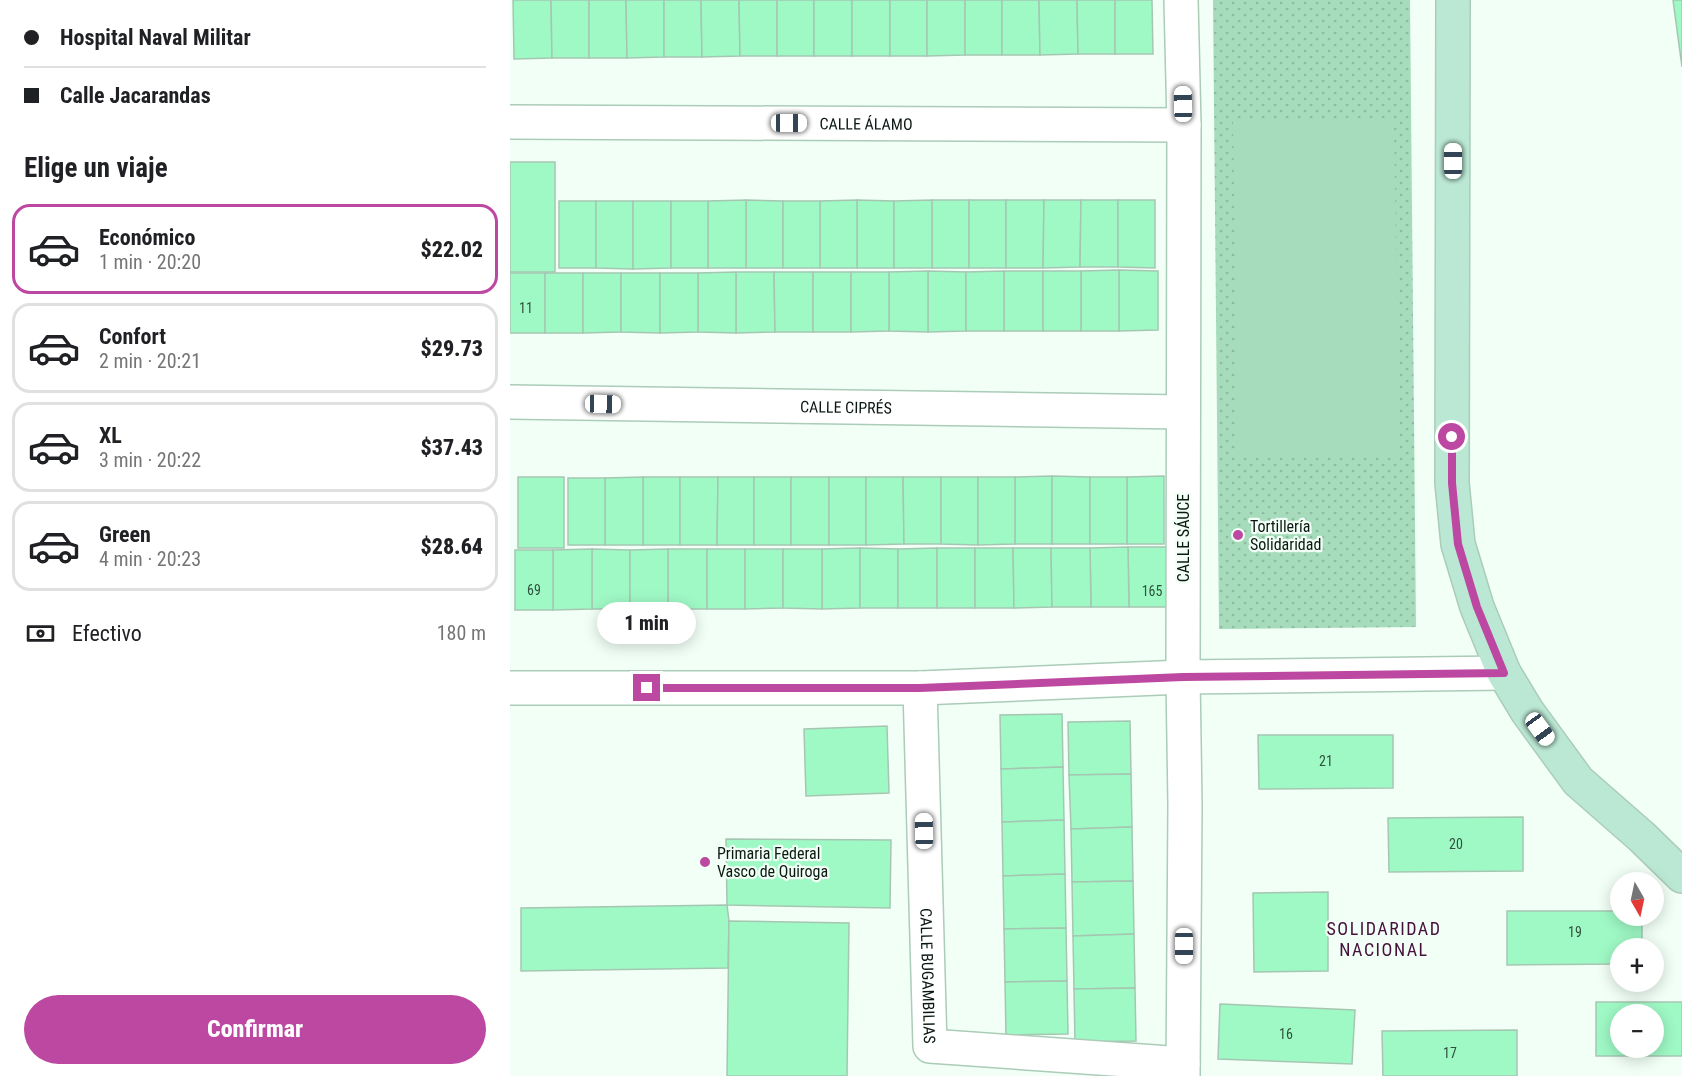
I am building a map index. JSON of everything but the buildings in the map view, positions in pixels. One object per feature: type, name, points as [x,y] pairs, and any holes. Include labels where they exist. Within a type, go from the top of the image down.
[{"type":"street","name":"CALLE SÁUCE","points":[[1181,0],[1184,125],[1183,1070]]},
{"type":"street","points":[[1453,0],[1452,483],[1458,544],[1477,607],[1504,673],[1527,711],[1578,781],[1642,837],[1682,876]]},
{"type":"street","name":"CALLE ÁLAMO","points":[[510,122],[1184,125]]},
{"type":"street","name":"CALLE CIPRÉS","points":[[510,402],[1183,412]]},
{"type":"street","points":[[510,688],[920,688],[1183,677],[1504,673]]},
{"type":"street","name":"CALLE BUGAMBILIAS","points":[[920,688],[930,1046],[1183,1070]]},
{"type":"green space","points":[[1213,0],[1410,0],[1416,627],[1219,629]]},
{"type":"green space","points":[[1394,118],[1399,456],[1238,458],[1233,120]]},
{"type":"place","name":"Tortillería Solidaridad","points":[[1238,535]]},
{"type":"place","name":"Primaria Federal Vasco de Quiroga","points":[[705,862]]},
{"type":"district","name":"SOLIDARIDAD NACIONAL","points":[[1384,939]]},
{"type":"route","points":[[647,688],[920,688],[1183,677],[1504,673],[1477,607],[1458,544],[1452,483],[1452,437]]}]
